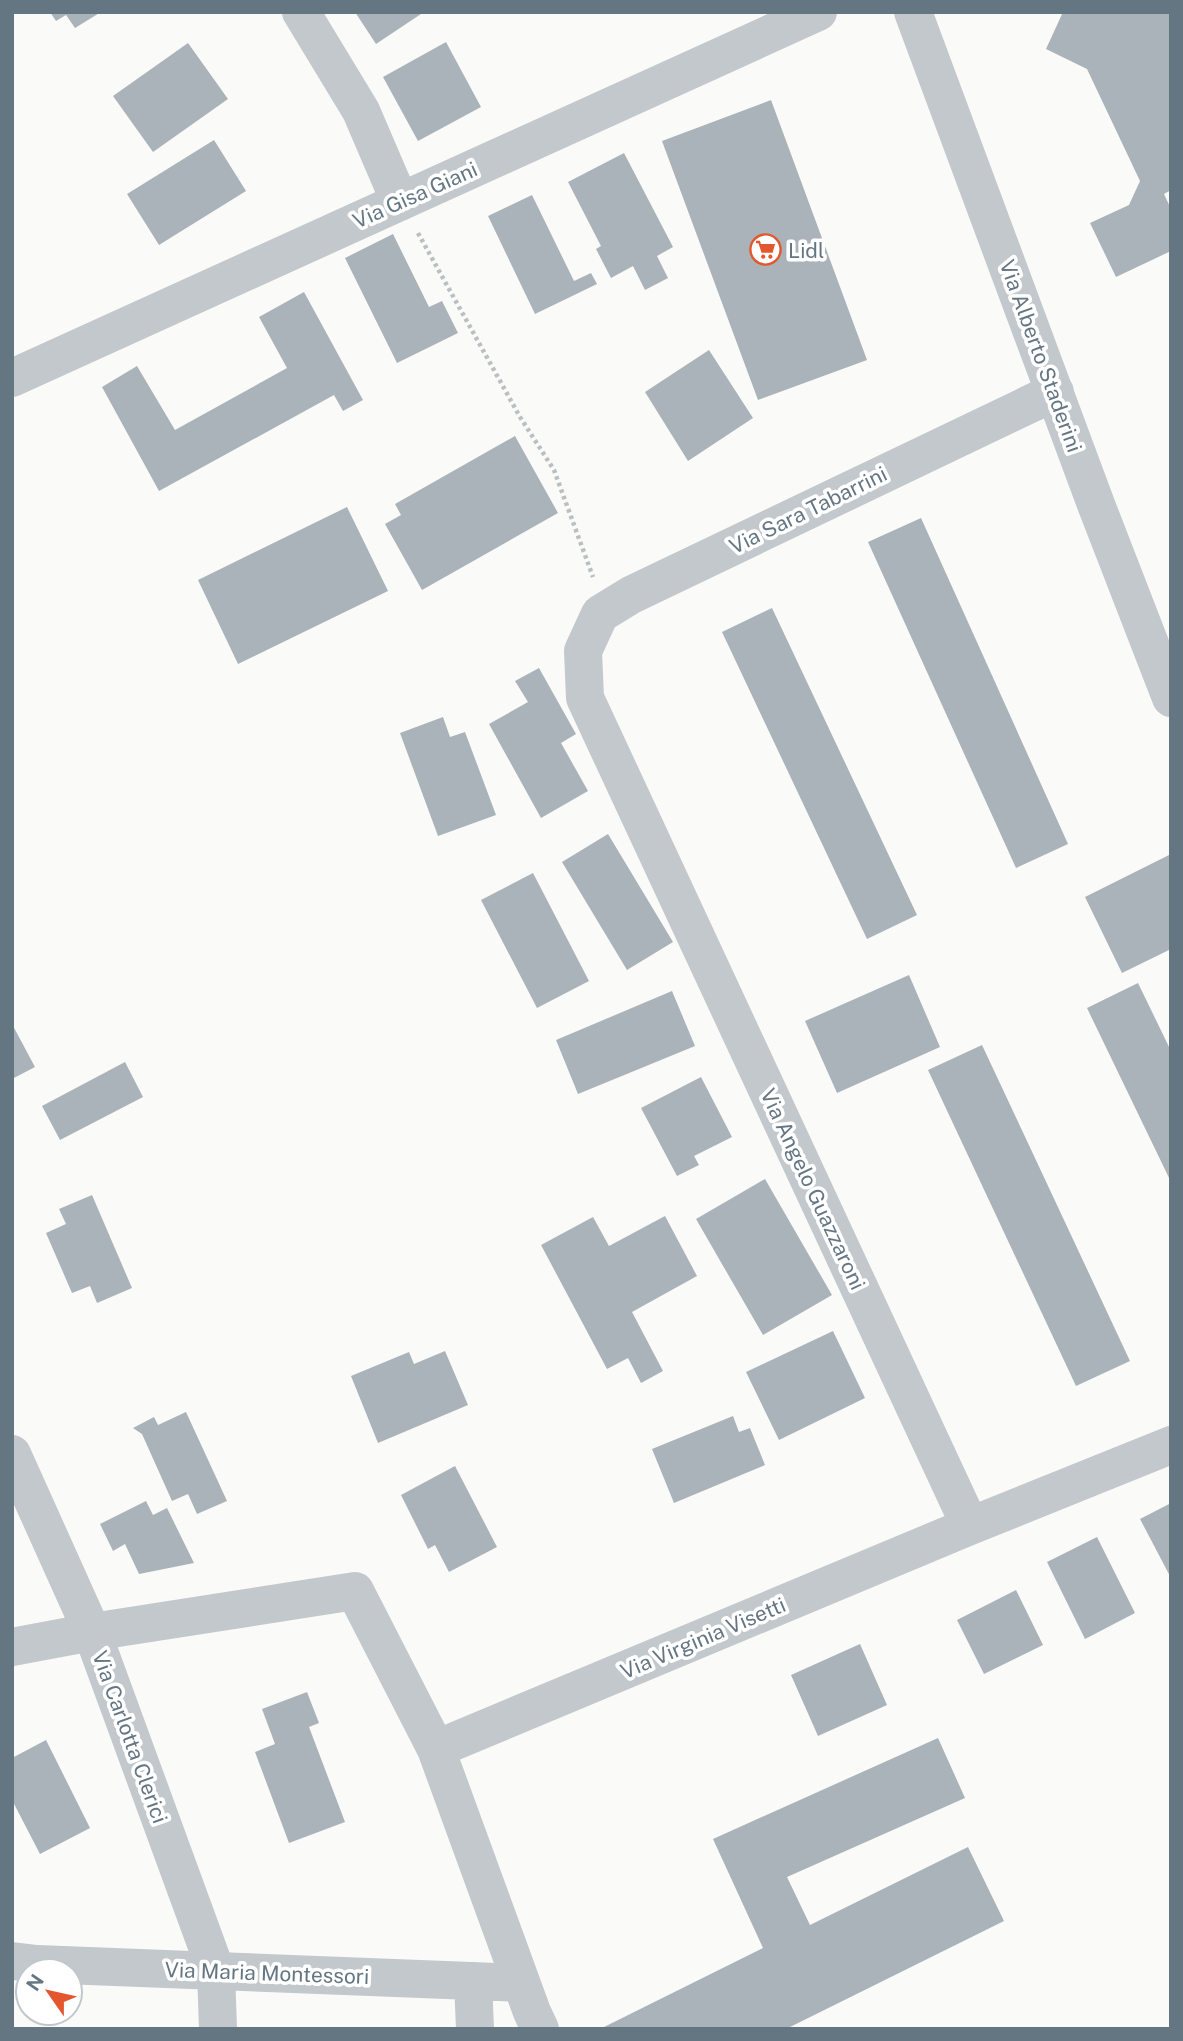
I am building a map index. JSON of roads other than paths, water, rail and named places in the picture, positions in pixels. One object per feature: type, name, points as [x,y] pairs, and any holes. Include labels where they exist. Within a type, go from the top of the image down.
[{"type":"street","points":[[301,12],[361,111],[400,202]]},
{"type":"street","name":"Via Gisa Giani","points":[[12,379],[818,12]]},
{"type":"street","name":"Via Alberto Staderini","points":[[913,12],[1171,698]]},
{"type":"street","name":"Via Sara Tabarrini","points":[[583,651],[600,614],[631,595],[1055,392]]},
{"type":"street","name":"Via Angelo Guazzaroni","points":[[583,651],[585,698],[970,1526]]},
{"type":"street","points":[[970,1526],[1171,1445]]},
{"type":"street","name":"Via Carlotta Clerici","points":[[12,1454],[92,1632],[216,1971],[218,2029]]},
{"type":"street","name":"Via Virginia Visetti","points":[[436,1749],[970,1526]]},
{"type":"street","points":[[12,1647],[355,1591],[436,1749],[540,2029]]},
{"type":"street","name":"Via Maria Montessori","points":[[12,1961],[521,1983]]},
{"type":"street","points":[[473,1981],[475,2029]]},
{"type":"place","name":"Lidl","points":[[765,250]]}]
